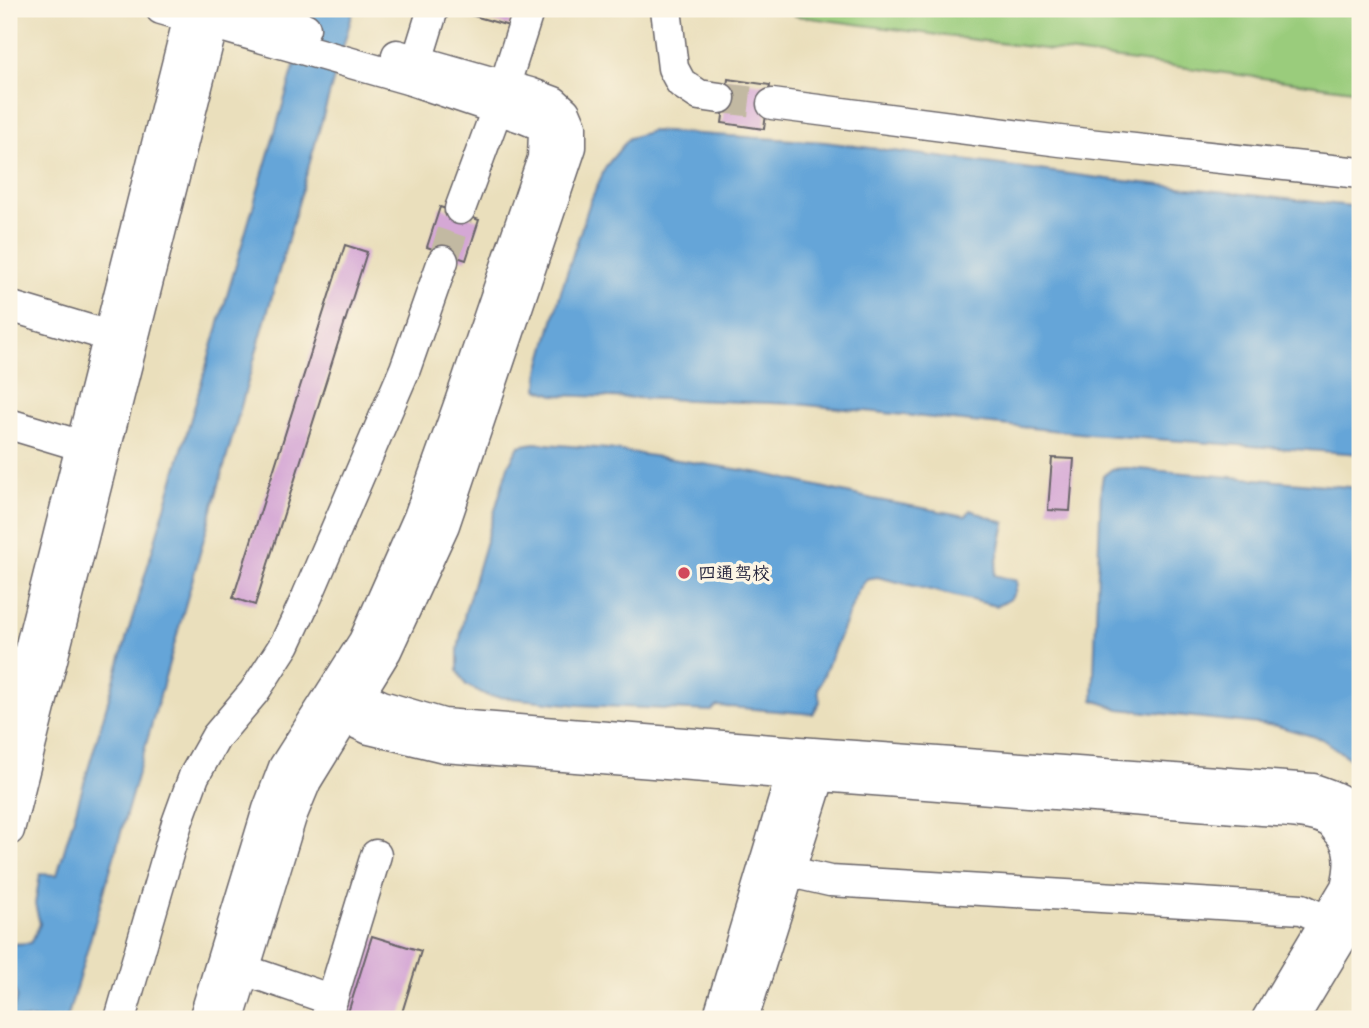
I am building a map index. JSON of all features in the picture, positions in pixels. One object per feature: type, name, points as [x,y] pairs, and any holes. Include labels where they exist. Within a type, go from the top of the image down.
[{"type":"lane","points":[[160,9],[202,14],[277,31],[501,97],[530,93],[554,102],[565,112],[571,126],[571,147],[444,525],[386,651],[341,701],[306,780],[232,966],[204,1019]]},
{"type":"lane","points":[[242,9],[277,31]]},
{"type":"lane","points":[[401,67],[433,9]]},
{"type":"lane","points":[[460,209],[501,97],[529,9]]},
{"type":"lane","points":[[666,9],[673,68],[681,83],[699,95],[720,98]]},
{"type":"lane","points":[[9,830],[93,449],[202,14]]},
{"type":"lane","points":[[772,104],[1060,141],[1360,173]]},
{"type":"lane","points":[[120,1019],[177,824],[194,776],[216,737],[254,692],[285,644],[405,369],[443,261]]},
{"type":"lane","points":[[9,306],[121,340]]},
{"type":"lane","points":[[9,424],[93,449]]},
{"type":"lane","points":[[9,733],[93,449]]},
{"type":"lane","points":[[341,701],[382,706],[443,724],[1307,814],[1328,821],[1341,834],[1350,852],[1345,919],[1293,1019]]},
{"type":"lane","points":[[809,764],[1313,789],[1337,797],[1355,809],[1360,817]]},
{"type":"lane","points":[[743,1019],[777,869],[809,764]]},
{"type":"lane","points":[[232,966],[329,1010],[376,855]]},
{"type":"lane","points":[[777,869],[830,881],[1303,909],[1345,919]]},
{"type":"lane","points":[[718,1019],[777,869]]},
{"type":"lane","points":[[1267,1019],[1345,919]]},
{"type":"lane","points":[[229,1019],[232,966]]},
{"type":"green space","points":[[796,9],[1360,9],[1360,91],[795,16]]},
{"type":"water","points":[[311,9],[354,9],[67,1019],[11,1019],[17,996],[9,980],[10,944],[31,943],[40,924],[35,904],[40,874],[57,875]]},
{"type":"water","points":[[651,131],[825,142],[1107,179],[1360,207],[1360,454],[1088,434],[797,404],[554,395],[538,389],[539,371],[561,291],[590,202],[606,166],[629,138]]},
{"type":"water","points":[[534,443],[608,449],[761,473],[873,499],[966,516],[970,510],[1005,523],[994,575],[1017,581],[1015,591],[1009,600],[996,606],[877,577],[867,579],[858,591],[818,689],[820,702],[813,714],[717,706],[711,711],[579,705],[488,696],[466,685],[458,671],[458,650],[465,612],[508,466],[519,446]]},
{"type":"water","points":[[1127,468],[1360,488],[1360,766],[1322,739],[1277,726],[1119,709],[1093,700],[1101,488],[1103,476],[1112,469]]},
{"type":"building","points":[[461,9],[514,9],[509,26],[460,12]]},
{"type":"building","points":[[728,79],[770,85],[764,129],[722,123]]},
{"type":"building","points":[[440,207],[479,220],[466,260],[427,247]]},
{"type":"building","points":[[345,245],[367,252],[255,605],[233,598]]},
{"type":"building","points":[[1052,458],[1074,459],[1070,511],[1048,510]]},
{"type":"building","points":[[372,936],[421,951],[400,1019],[346,1019]]},
{"type":"tunnel","points":[[720,98],[772,104]]},
{"type":"tunnel","points":[[443,261],[460,209]]},
{"type":"place","name":"四通驾校","points":[[684,573]]}]
